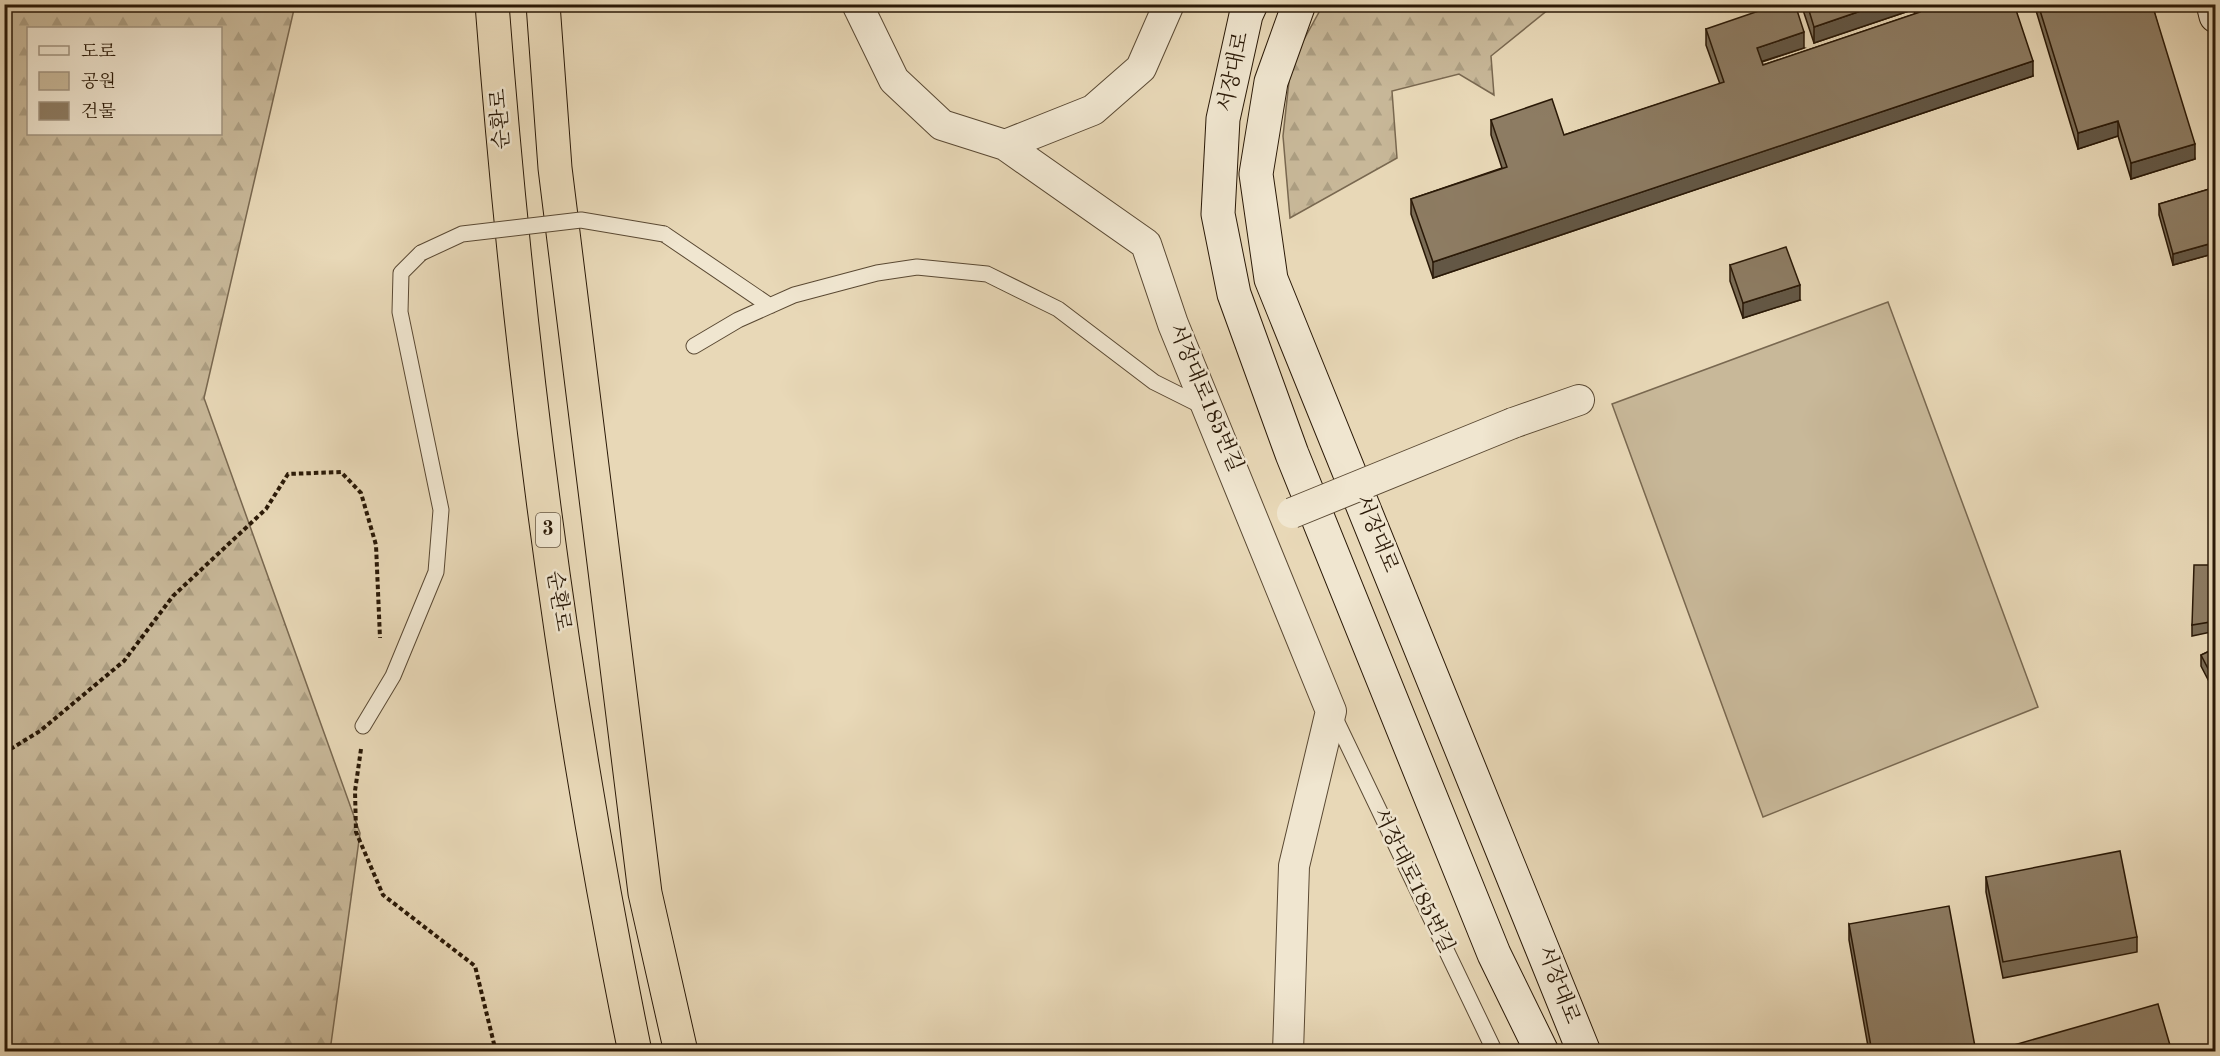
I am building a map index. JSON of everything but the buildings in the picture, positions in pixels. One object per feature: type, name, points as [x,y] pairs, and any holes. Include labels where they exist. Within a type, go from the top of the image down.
[{"type":"highway","name":"순환로","points":[[492,4],[504,166],[538,470],[600,882],[635,1052]]},
{"type":"highway","points":[[543,4],[557,180],[642,870],[681,1052]]},
{"type":"street","name":"서장대로185번길","points":[[857,4],[894,80],[942,125],[1005,145],[1146,244],[1173,324],[1260,530],[1331,711]]},
{"type":"street","points":[[1005,145],[1093,110],[1141,68],[1169,4]]},
{"type":"street","name":"서장대로","points":[[1251,4],[1246,15],[1223,119],[1218,214],[1234,294],[1292,454],[1494,954],[1542,1052]]},
{"type":"street","name":"서장대로","points":[[1299,4],[1271,82],[1256,174],[1271,279],[1584,1052]]},
{"type":"street","points":[[2213,4],[2216,16]]},
{"type":"street","points":[[1260,530],[1292,513],[1513,423],[1579,400]]},
{"type":"street","points":[[1288,1052],[1294,866],[1331,711]]},
{"type":"street","points":[[1494,954],[1516,1052]]},
{"type":"lane","points":[[363,726],[393,676],[436,572],[441,510],[400,312],[401,273],[421,253],[462,234],[580,220],[664,234],[719,269],[770,306]]},
{"type":"lane","points":[[694,346],[738,320],[794,295],[867,276],[917,267],[987,274],[1058,309],[1154,382],[1209,409]]},
{"type":"lane","name":"서장대로185번길","points":[[1331,711],[1495,1052]]},
{"type":"path","points":[[4,753],[40,731],[124,661],[173,596],[266,509],[288,474],[341,472],[361,493],[376,545],[380,646]]},
{"type":"path","points":[[363,726],[355,791],[356,832],[383,895],[475,966],[496,1052]]},
{"type":"green space","points":[[5,4],[295,5],[204,398],[360,833],[330,1051],[5,1051]]},
{"type":"green space","points":[[1323,5],[1554,5],[1491,56],[1494,95],[1459,74],[1392,91],[1397,158],[1290,218],[1283,136],[1291,63]]},
{"type":"green space","points":[[1888,302],[2038,707],[1763,817],[1612,404]]}]
